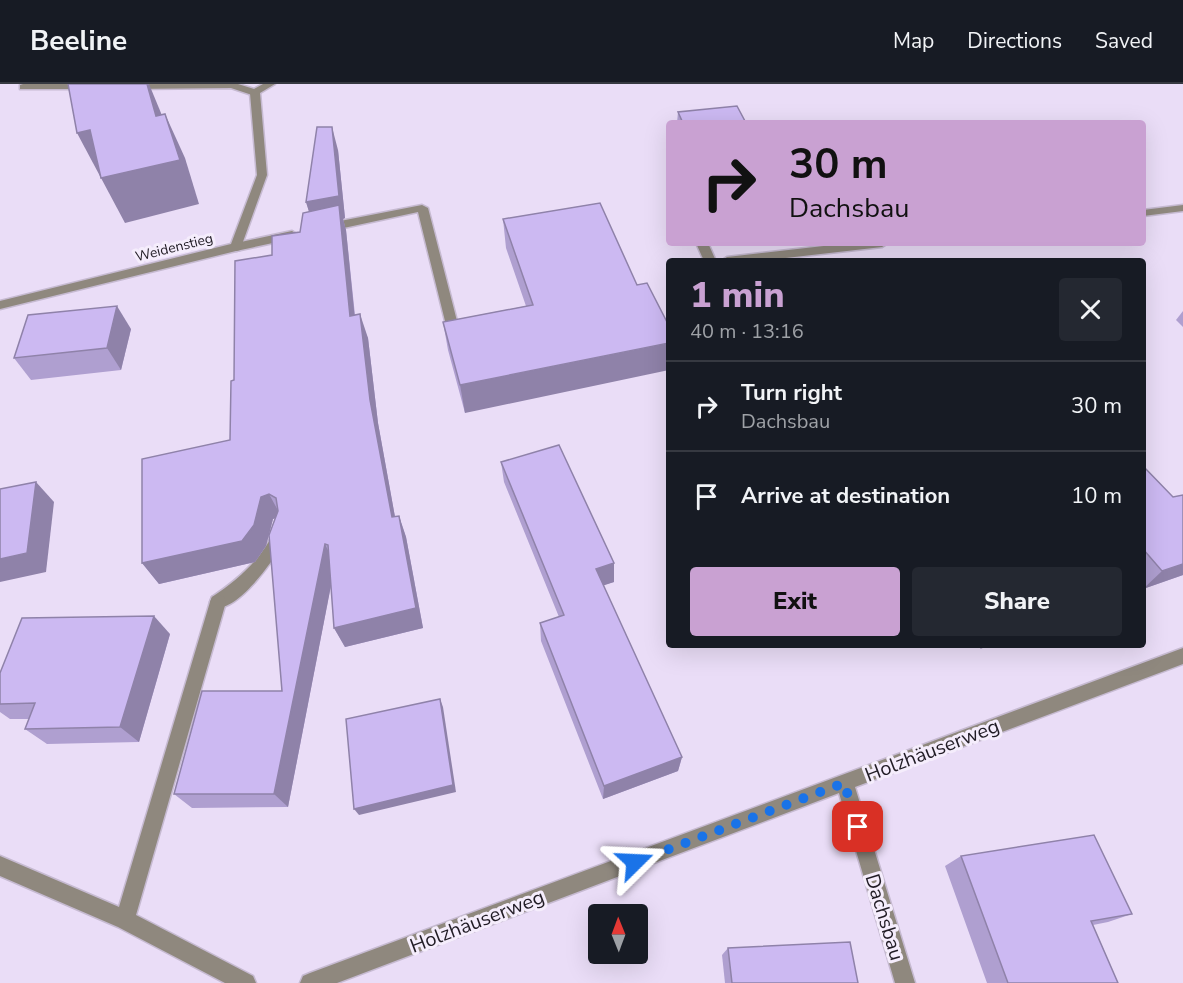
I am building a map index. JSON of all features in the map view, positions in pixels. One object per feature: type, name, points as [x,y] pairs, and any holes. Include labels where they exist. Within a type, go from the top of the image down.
[{"type":"street","points":[[116,86],[232,85],[255,93],[270,84]]},
{"type":"street","points":[[24,87],[93,86]]},
{"type":"street","name":"Weidenstieg","points":[[0,305],[236,247],[262,175],[255,93]]},
{"type":"street","points":[[236,247],[422,208],[451,321]]},
{"type":"street","points":[[1146,213],[1183,208]]},
{"type":"street","points":[[753,258],[856,246]]},
{"type":"street","points":[[125,920],[218,602],[247,582],[267,560],[280,536],[280,524]]},
{"type":"street","name":"Holzhäuserweg","points":[[310,983],[1183,656]]},
{"type":"street","name":"Dachsbau","points":[[844,783],[905,983]]},
{"type":"street","points":[[0,866],[125,920],[246,983]]},
{"type":"building","points":[[68,84],[147,84],[156,116],[165,114],[180,160],[101,178],[90,130],[77,133]]},
{"type":"building","points":[[737,106],[744,120],[682,120],[678,112]]},
{"type":"building","points":[[317,127],[332,127],[339,196],[306,202]]},
{"type":"building","points":[[600,203],[637,285],[647,283],[666,320],[666,344],[460,385],[443,322],[533,305],[503,219]]},
{"type":"building","points":[[339,205],[350,316],[360,314],[370,400],[392,517],[399,516],[416,608],[334,628],[328,545],[325,544],[274,794],[174,794],[202,691],[282,691],[269,535],[278,511],[276,498],[269,494],[261,497],[254,525],[242,541],[142,563],[142,459],[230,440],[231,381],[234,380],[235,261],[272,255],[272,236],[300,232],[303,213]]},
{"type":"building","points":[[117,306],[107,348],[14,358],[28,315]]},
{"type":"building","points":[[559,445],[614,563],[596,569],[682,757],[604,786],[540,623],[564,615],[501,462]]},
{"type":"building","points":[[1146,469],[1173,497],[1183,495],[1183,564],[1162,571],[1146,552]]},
{"type":"building","points":[[36,482],[27,553],[0,559],[0,489]]},
{"type":"building","points":[[154,616],[120,727],[25,729],[35,703],[0,704],[0,673],[22,618]]},
{"type":"building","points":[[440,699],[453,785],[354,809],[346,719]]},
{"type":"building","points":[[1094,835],[1132,914],[1091,921],[1118,983],[1008,983],[961,856]]},
{"type":"building","points":[[850,942],[858,983],[732,983],[728,948]]},
{"type":"route","points":[[635,862],[844,783],[858,827]]}]
